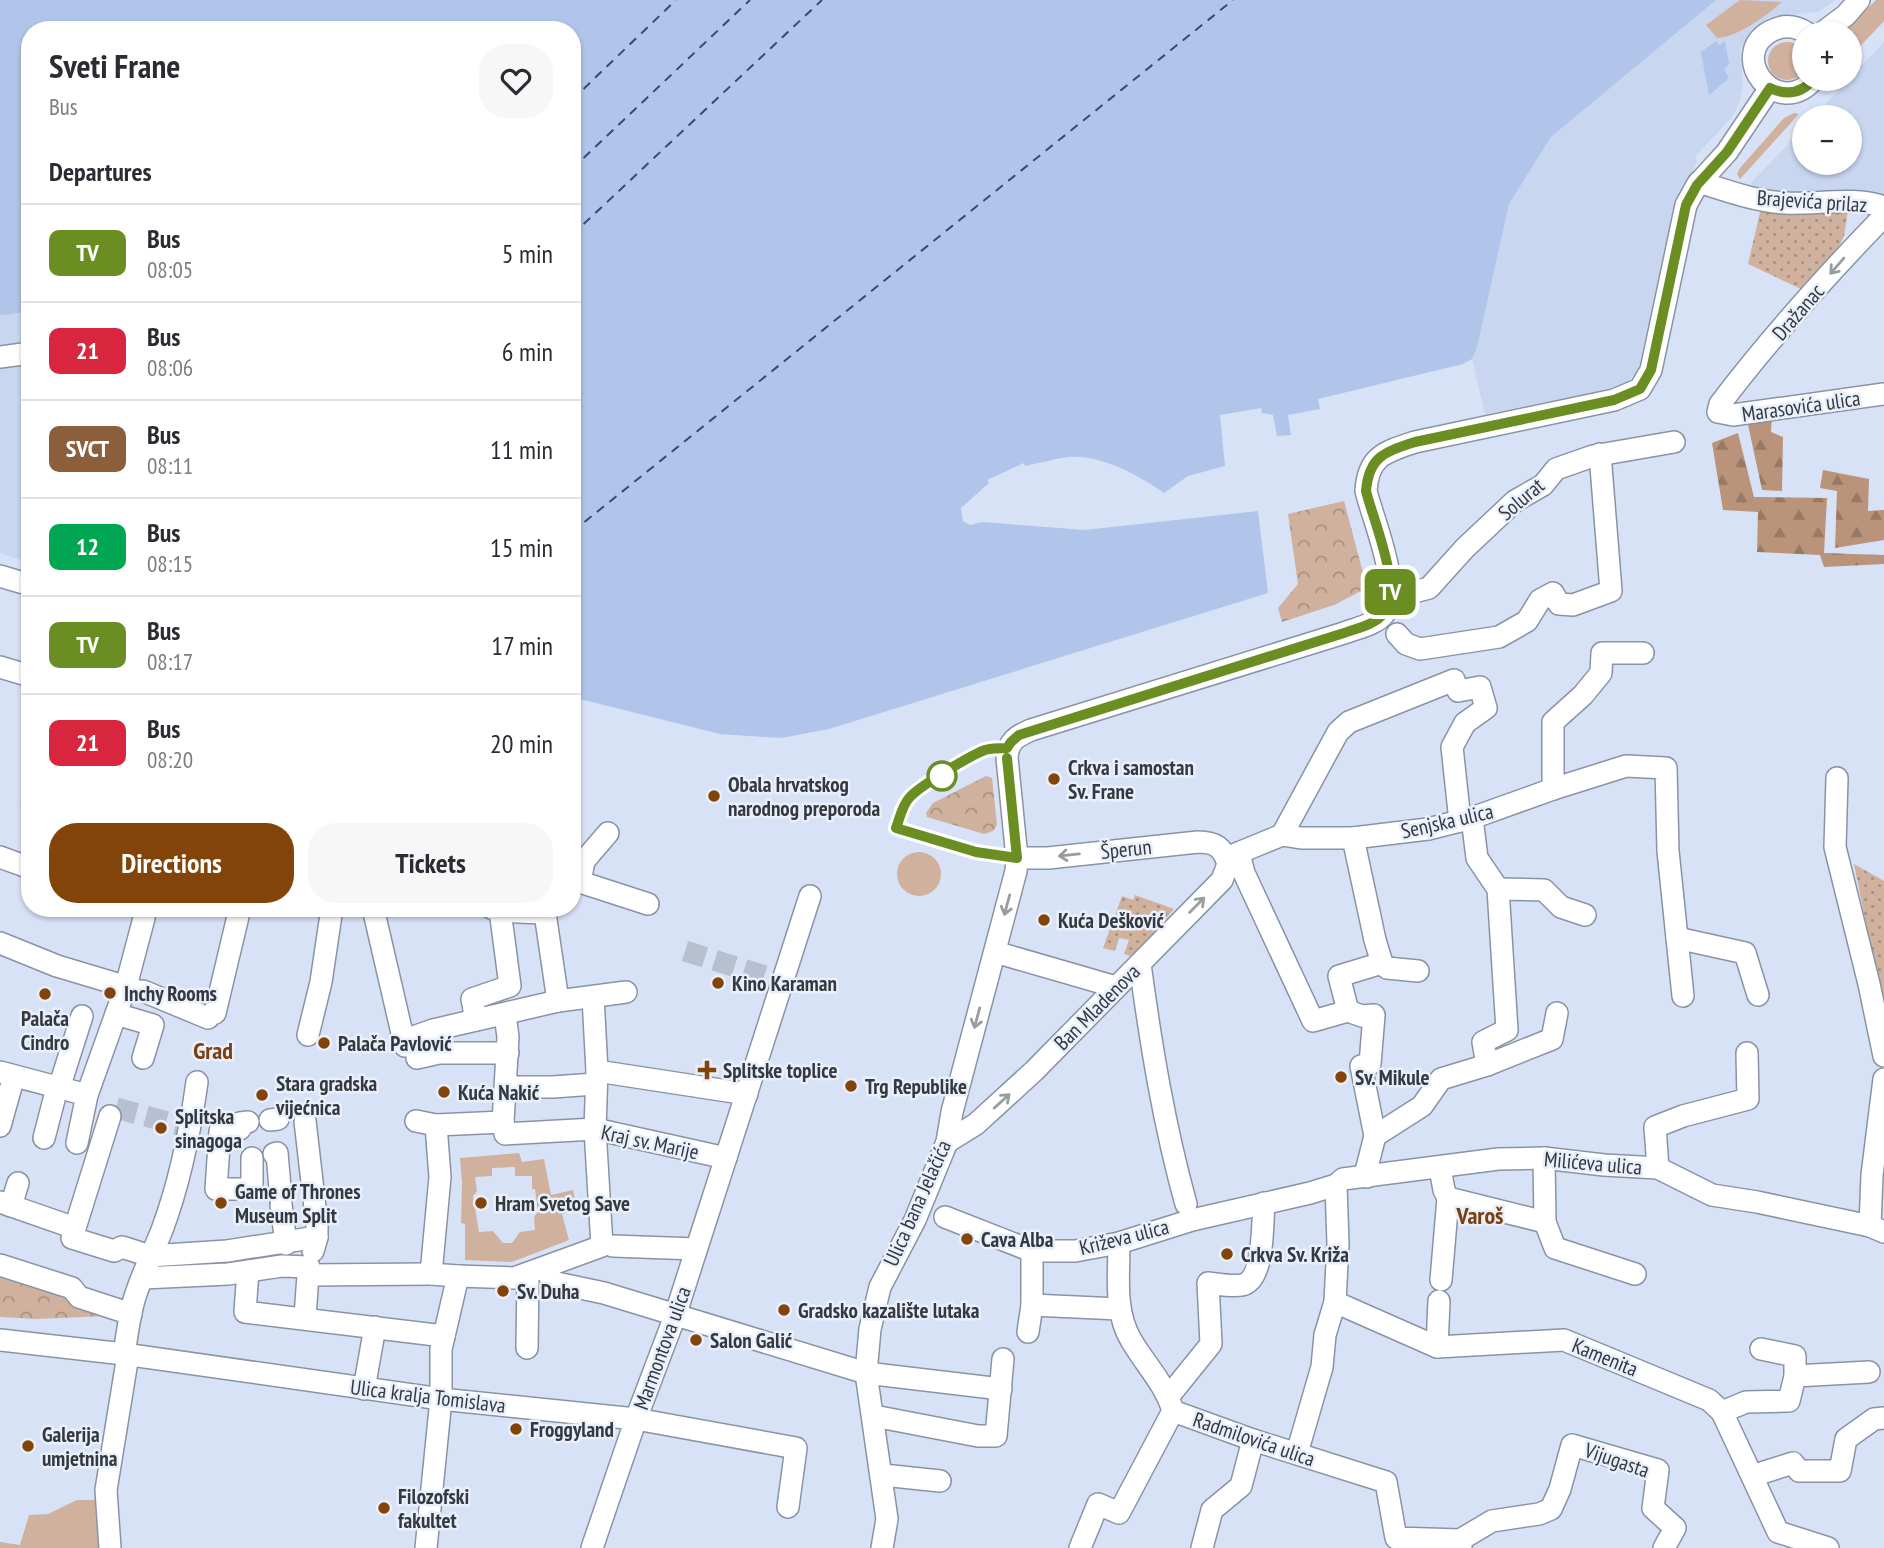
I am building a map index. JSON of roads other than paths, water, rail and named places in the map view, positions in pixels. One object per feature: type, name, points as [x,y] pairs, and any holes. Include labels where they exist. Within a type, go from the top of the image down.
[{"type":"street","points":[[1838,21],[1859,0]]},
{"type":"street","points":[[1792,27],[1775,28],[1759,42],[1754,52],[1756,73],[1770,88],[1779,92],[1798,91]]},
{"type":"street","points":[[1391,591],[1389,573],[1366,491],[1367,477],[1373,462],[1388,451],[1415,442],[1614,400],[1640,389],[1651,370],[1686,205],[1699,182],[1727,152],[1770,88]]},
{"type":"street","name":"Brajevića prilaz","points":[[1699,182],[1756,199],[1785,203],[1860,203],[1884,207]]},
{"type":"street","name":"Dražanac","points":[[1718,412],[1723,400],[1778,334],[1845,256],[1884,216]]},
{"type":"street","points":[[0,357],[21,354]]},
{"type":"street","name":"Marasovića ulica","points":[[1718,412],[1726,416],[1884,394]]},
{"type":"street","name":"Solurat","points":[[1391,591],[1409,593],[1429,588],[1465,548],[1515,501],[1543,485],[1556,469],[1600,454],[1674,442]]},
{"type":"street","points":[[1396,634],[1406,644],[1420,649],[1499,637],[1527,621],[1540,600],[1553,593],[1559,604],[1573,605],[1611,591],[1600,454]]},
{"type":"street","points":[[0,576],[21,582]]},
{"type":"street","name":"Ulica bana Jelačića","points":[[882,1548],[887,1519],[883,1475],[866,1373],[870,1329],[880,1287],[915,1220],[947,1142],[952,1112],[995,952],[1017,858],[1007,748],[1019,735],[1031,730],[1372,623],[1383,614],[1391,591]]},
{"type":"street","points":[[1553,789],[1553,722],[1583,695],[1601,673],[1602,653],[1643,653]]},
{"type":"street","points":[[0,667],[21,673]]},
{"type":"street","points":[[1282,835],[1338,732],[1349,722],[1454,680],[1458,691],[1480,687],[1486,708],[1465,723],[1452,747],[1466,820],[1477,858],[1498,890],[1507,1030],[1483,1042],[1487,1065]]},
{"type":"street","name":"Senjska ulica","points":[[1232,856],[1282,835],[1300,838],[1353,838],[1428,829],[1466,820],[1626,766],[1666,768],[1668,851],[1678,938]]},
{"type":"street","points":[[1837,778],[1835,847],[1884,1056]]},
{"type":"street","points":[[581,876],[584,860],[608,832]]},
{"type":"street","points":[[1353,838],[1382,963],[1387,968],[1418,971]]},
{"type":"street","name":"Šperun","points":[[1017,858],[1048,858],[1198,842],[1211,842],[1232,856]]},
{"type":"street","points":[[1232,856],[1244,873],[1312,1021],[1348,1010],[1362,1016],[1374,1015],[1370,1064],[1361,1066],[1375,1136],[1366,1171],[1367,1177]]},
{"type":"street","name":"Ban Mladenova","points":[[947,1142],[976,1124],[1034,1071],[1222,880],[1232,856]]},
{"type":"street","points":[[0,858],[21,865]]},
{"type":"street","points":[[581,882],[648,904]]},
{"type":"street","points":[[1498,890],[1544,890],[1561,907],[1585,915]]},
{"type":"street","name":"Marmontova ulica","points":[[592,1548],[731,1152],[775,980],[810,896]]},
{"type":"street","points":[[77,1143],[86,1102],[116,1014],[134,989],[143,917]]},
{"type":"street","points":[[0,943],[57,966],[211,1016],[238,917]]},
{"type":"street","points":[[308,1035],[321,982],[331,917]]},
{"type":"street","points":[[375,917],[409,1048]]},
{"type":"street","points":[[476,1020],[472,999],[510,986],[497,917]]},
{"type":"street","points":[[544,917],[558,1001]]},
{"type":"street","points":[[1683,996],[1678,938],[1745,953],[1758,995]]},
{"type":"street","points":[[995,952],[1116,987]]},
{"type":"street","points":[[1348,1010],[1339,975],[1382,963]]},
{"type":"street","points":[[1140,964],[1151,1049],[1166,1126],[1186,1204]]},
{"type":"street","points":[[409,1048],[433,1030],[558,1001],[626,992]]},
{"type":"street","points":[[593,997],[595,1129],[607,1246]]},
{"type":"street","points":[[1375,1136],[1422,1106],[1441,1079],[1487,1065],[1552,1039],[1557,1013]]},
{"type":"street","points":[[116,1014],[153,1025],[144,1058]]},
{"type":"street","points":[[503,1122],[508,1053],[505,1014]]},
{"type":"street","points":[[44,1138],[82,1016]]},
{"type":"street","points":[[409,1048],[439,1053],[508,1053]]},
{"type":"street","points":[[1658,1168],[1655,1127],[1683,1116],[1748,1099],[1747,1053]]},
{"type":"street","points":[[0,1126],[7,1074],[58,1088],[113,1112],[72,1238],[114,1251],[122,1247],[150,1256],[227,1251],[286,1244],[317,1237]]},
{"type":"street","points":[[507,1087],[553,1087],[596,1077],[747,1094]]},
{"type":"street","points":[[1877,1217],[1872,1175],[1884,1079]]},
{"type":"street","points":[[110,1548],[106,1490],[131,1314],[180,1174],[197,1082]]},
{"type":"street","points":[[305,1121],[317,1237],[308,1271],[305,1317]]},
{"type":"street","points":[[248,1122],[240,1123],[240,1129],[220,1130],[216,1189],[252,1189],[252,1158]]},
{"type":"street","name":"Kraj sv. Marije","points":[[431,1274],[440,1177],[426,1123],[503,1122],[505,1134],[595,1129],[731,1152]]},
{"type":"street","points":[[274,1154],[277,1153],[286,1244]]},
{"type":"street","points":[[1544,1158],[1545,1222],[1555,1248],[1634,1274]]},
{"type":"street","name":"Milićeva ulica","points":[[1336,1185],[1343,1179],[1498,1159],[1544,1158],[1658,1168],[1712,1195],[1877,1217]]},
{"type":"street","points":[[1437,1347],[1448,1198],[1440,1168]]},
{"type":"street","points":[[180,1174],[217,1178]]},
{"type":"street","points":[[18,1183],[5,1204],[75,1228]]},
{"type":"street","points":[[1297,1452],[1322,1367],[1325,1335],[1335,1302],[1338,1244],[1336,1185]]},
{"type":"street","name":"Križeva ulica","points":[[946,1217],[1032,1251],[1075,1251],[1119,1243],[1192,1220],[1336,1185]]},
{"type":"street","points":[[1448,1198],[1545,1222]]},
{"type":"street","points":[[1080,1548],[1098,1504],[1118,1513],[1171,1403],[1211,1344],[1208,1283],[1243,1285],[1253,1278],[1259,1264],[1264,1203]]},
{"type":"street","name":"Radmilovića ulica","points":[[1119,1243],[1119,1309],[1130,1338],[1171,1403],[1253,1440],[1386,1482],[1396,1538],[1460,1544]]},
{"type":"street","points":[[143,1278],[282,1266],[308,1271],[514,1278],[607,1246],[696,1249]]},
{"type":"street","points":[[1028,1332],[1032,1306],[1032,1251]]},
{"type":"street","points":[[0,1265],[72,1287],[79,1297],[131,1314]]},
{"type":"street","points":[[537,1270],[552,1282],[604,1293],[866,1373],[1001,1389]]},
{"type":"street","points":[[527,1348],[537,1270]]},
{"type":"street","points":[[248,1271],[245,1312],[305,1317],[444,1336]]},
{"type":"street","points":[[426,1548],[441,1399],[441,1349],[458,1276]]},
{"type":"street","name":"Kamenita","points":[[1335,1302],[1437,1347],[1564,1340],[1709,1400],[1722,1412]]},
{"type":"street","points":[[1032,1306],[1119,1309]]},
{"type":"street","points":[[364,1389],[375,1326]]},
{"type":"street","name":"Ulica kralja Tomislava","points":[[0,1340],[126,1354],[441,1399],[636,1419],[796,1448],[788,1507]]},
{"type":"street","points":[[1761,1349],[1794,1356],[1795,1376],[1789,1401],[1746,1402],[1722,1412],[1778,1532],[1828,1548]]},
{"type":"street","points":[[874,1416],[978,1436],[996,1436],[1003,1359]]},
{"type":"street","points":[[1795,1376],[1869,1372]]},
{"type":"street","points":[[1752,1476],[1793,1464],[1799,1471],[1840,1471],[1846,1439],[1874,1419],[1884,1418]]},
{"type":"street","points":[[1202,1548],[1212,1510],[1241,1486],[1253,1440]]},
{"type":"street","name":"Vijugasta","points":[[1460,1544],[1492,1521],[1539,1514],[1551,1509],[1560,1489],[1572,1445],[1658,1470],[1653,1508],[1675,1528],[1664,1548]]},
{"type":"street","points":[[883,1475],[940,1480]]},
{"type":"tunnel","points":[[685,951],[768,977]]},
{"type":"tunnel","points":[[116,1108],[186,1127]]},
{"type":"place","name":"Crkva i samostan Sv. Frane","points":[[1054,779]]},
{"type":"place","name":"Obala hrvatskog narodnog preporoda","points":[[714,796]]},
{"type":"place","name":"Kuća Dešković","points":[[1044,920]]},
{"type":"place","name":"Kino Karaman","points":[[718,983]]},
{"type":"place","name":"Inchy Rooms","points":[[110,993]]},
{"type":"place","name":"Palača Cindro","points":[[45,994]]},
{"type":"place","name":"Palača Pavlović","points":[[324,1043]]},
{"type":"place","name":"Splitske toplice","points":[[707,1070]]},
{"type":"place","name":"Sv. Mikule","points":[[1341,1077]]},
{"type":"place","name":"Trg Republike","points":[[851,1086]]},
{"type":"place","name":"Kuća Nakić","points":[[444,1092]]},
{"type":"place","name":"Stara gradska vijećnica","points":[[262,1095]]},
{"type":"place","name":"Splitska sinagoga","points":[[161,1128]]},
{"type":"place","name":"Game of Thrones Museum Split","points":[[221,1203]]},
{"type":"place","name":"Hram Svetog Save","points":[[481,1203]]},
{"type":"place","name":"Cava Alba","points":[[967,1239]]},
{"type":"place","name":"Crkva Sv. Križa","points":[[1227,1254]]},
{"type":"place","name":"Sv. Duha","points":[[503,1291]]},
{"type":"place","name":"Gradsko kazalište lutaka","points":[[784,1310]]},
{"type":"place","name":"Salon Galić","points":[[696,1340]]},
{"type":"place","name":"Froggyland","points":[[516,1429]]},
{"type":"place","name":"Galerija umjetnina","points":[[28,1446]]},
{"type":"place","name":"Filozofski fakultet","points":[[384,1508]]},
{"type":"district","name":"Grad","points":[[213,1050]]},
{"type":"district","name":"Varoš","points":[[1480,1215]]}]
